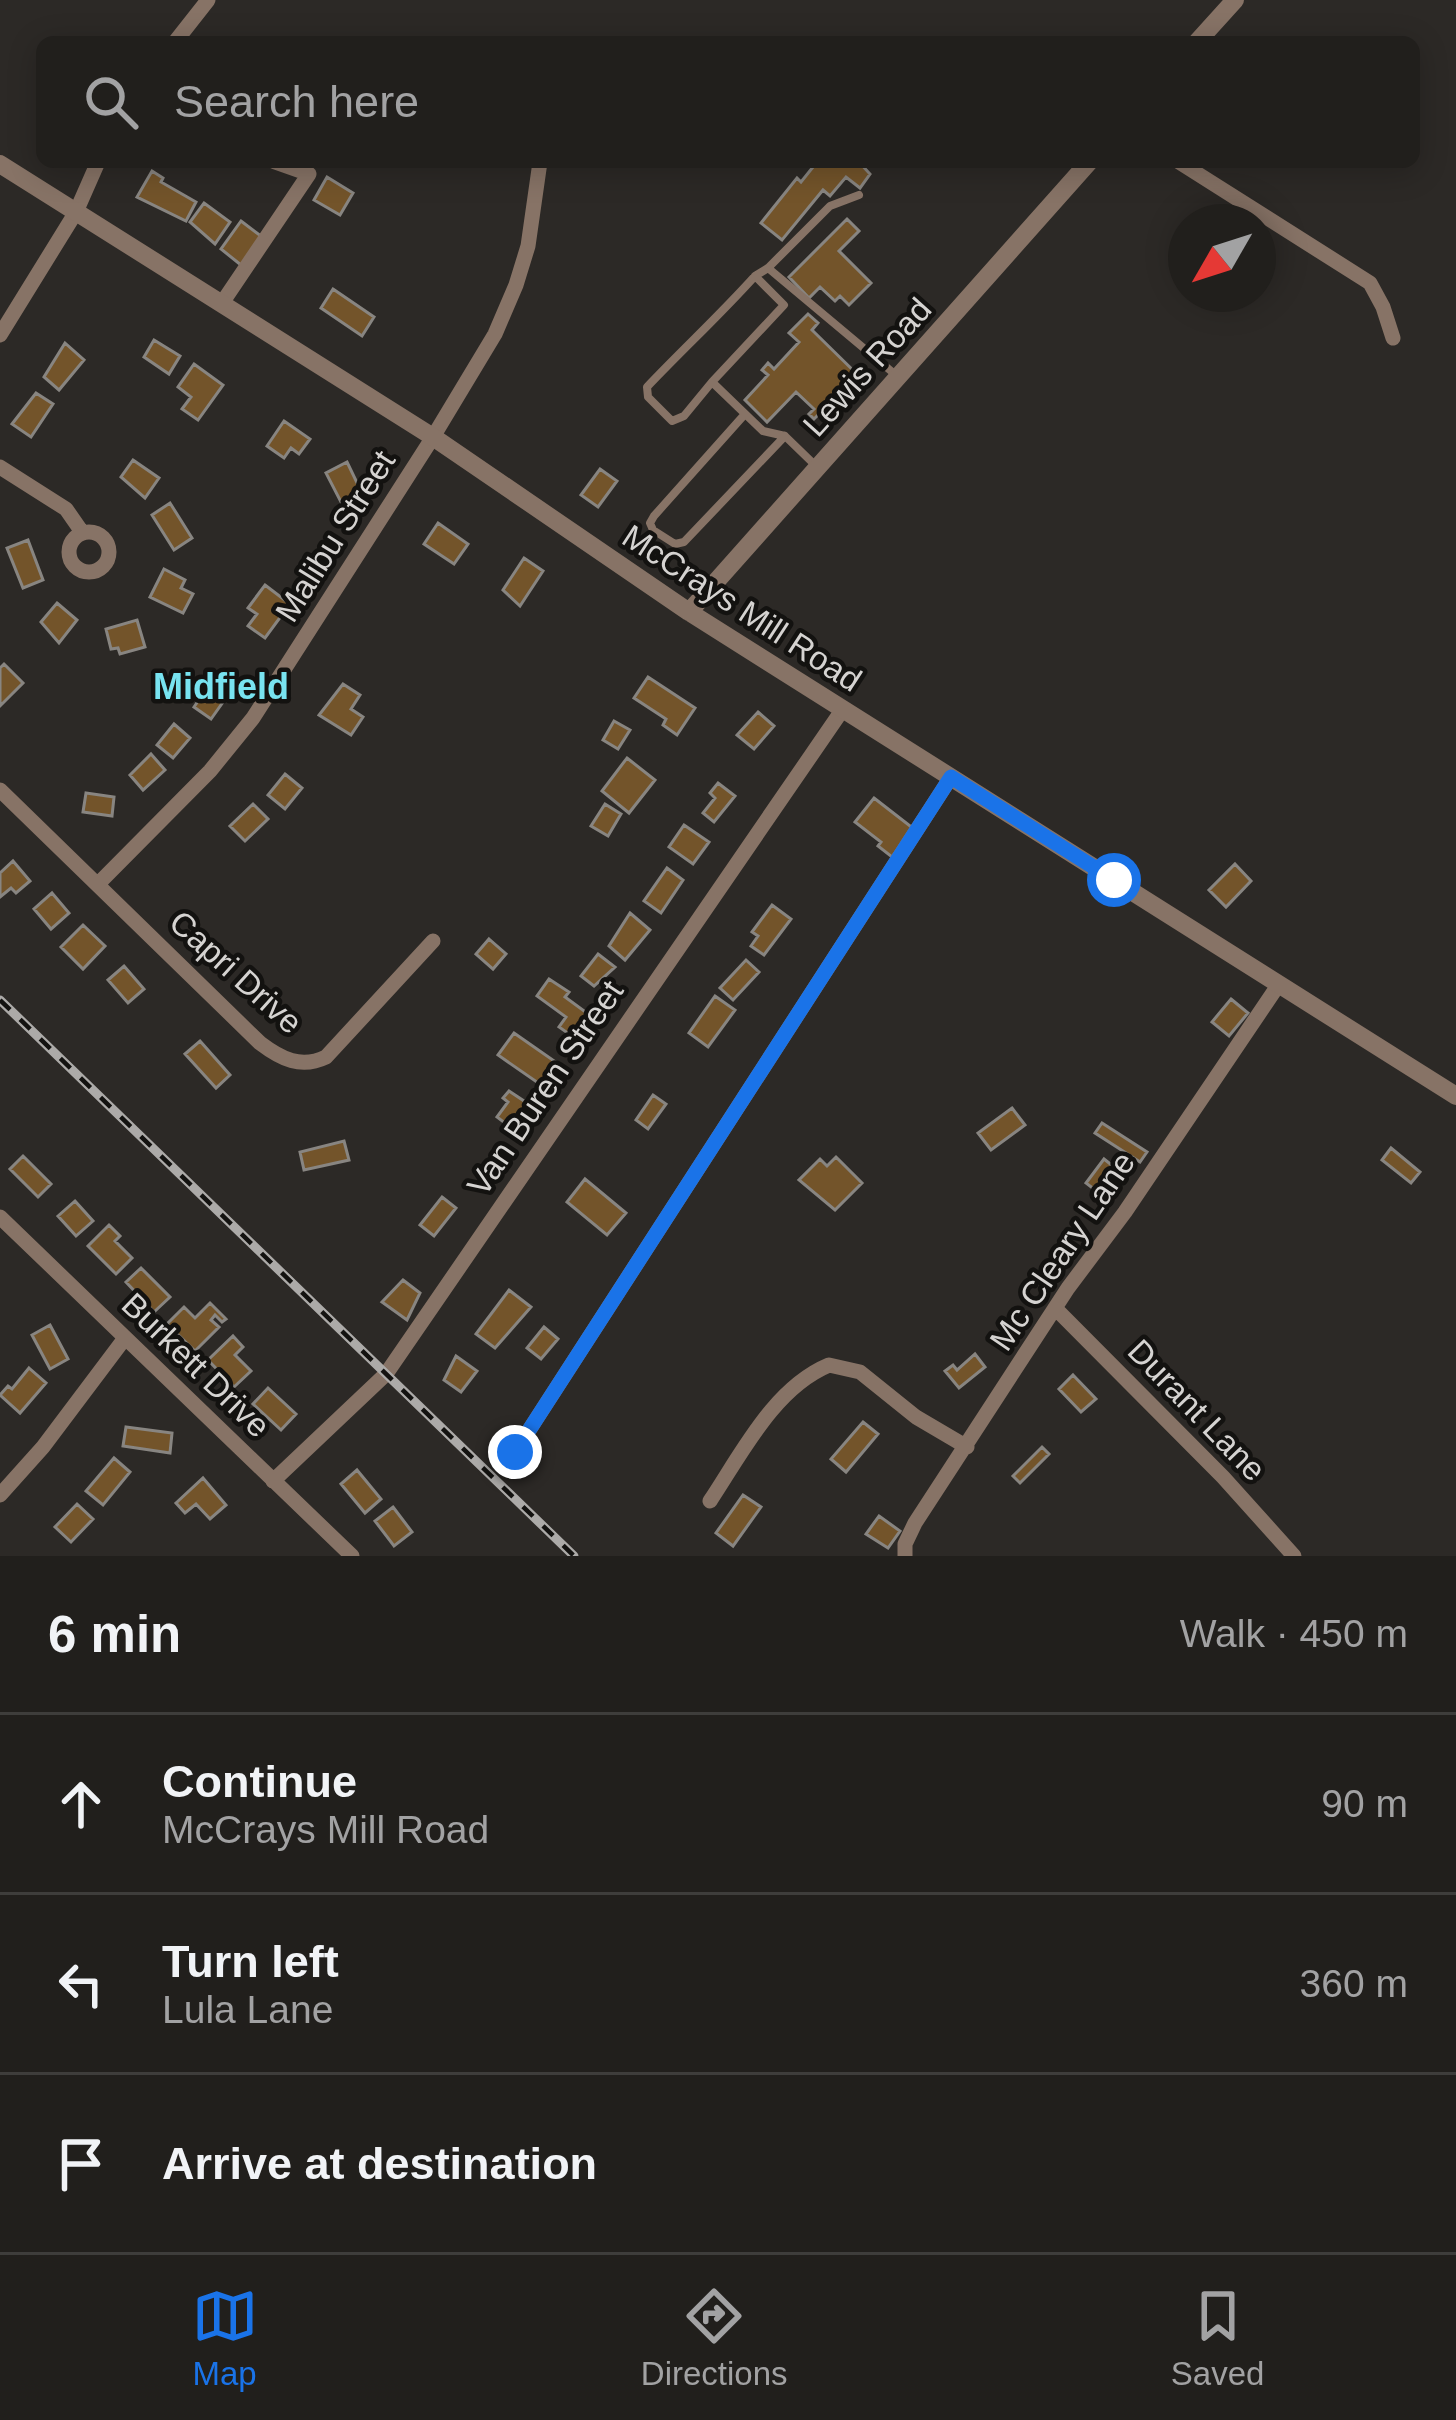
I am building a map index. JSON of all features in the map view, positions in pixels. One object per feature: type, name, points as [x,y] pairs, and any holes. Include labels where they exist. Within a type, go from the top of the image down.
[{"type":"street","points":[[180,36],[208,0]]},
{"type":"street","points":[[1202,36],[1234,0]]},
{"type":"street","name":"McCrays Mill Road","points":[[0,164],[434,437],[689,612],[1456,1096]]},
{"type":"street","points":[[0,334],[76,212],[95,168]]},
{"type":"street","points":[[222,303],[309,174],[292,168]]},
{"type":"street","name":"Malibu Street","points":[[98,884],[209,771],[253,718],[434,437],[495,334],[516,285],[528,246],[539,168]]},
{"type":"street","name":"Lewis Road","points":[[689,612],[1084,168]]},
{"type":"street","points":[[1188,168],[1370,283],[1394,338]]},
{"type":"street","points":[[0,467],[66,509],[82,532]]},
{"type":"street","name":"Van Buren Street","points":[[273,1481],[386,1374],[843,709]]},
{"type":"street","points":[[515,1452],[951,777]]},
{"type":"street","name":"Capri Drive","points":[[0,790],[276,1055],[315,1063],[338,1047],[433,941]]},
{"type":"street","name":"Mc Cleary Lane","points":[[905,1556],[915,1523],[1279,984]]},
{"type":"street","name":"Burkett Drive","points":[[0,1217],[344,1553]]},
{"type":"street","name":"Durant Lane","points":[[1056,1309],[1223,1477],[1294,1556]]},
{"type":"street","points":[[0,1496],[124,1338]]},
{"type":"street","points":[[710,1501],[779,1403],[805,1377],[829,1365],[860,1372],[916,1417],[967,1447]]},
{"type":"lane","points":[[754,276],[784,304],[685,416],[673,421],[648,397],[647,388],[754,276],[768,268],[830,206],[860,195]]},
{"type":"lane","points":[[768,268],[898,377]]},
{"type":"lane","points":[[712,382],[764,431],[785,436],[818,468]]},
{"type":"lane","points":[[745,414],[654,516],[653,530],[676,544],[683,542],[785,436]]},
{"type":"building","points":[[812,168],[864,168],[870,174],[860,188],[846,177],[830,196],[823,190],[782,240],[761,223],[797,178],[801,182]]},
{"type":"building","points":[[152,171],[163,178],[161,182],[196,202],[186,221],[137,197]]},
{"type":"building","points":[[327,177],[353,193],[340,215],[314,200]]},
{"type":"building","points":[[204,203],[230,222],[215,244],[190,222]]},
{"type":"building","points":[[847,219],[859,231],[839,251],[871,283],[849,305],[840,296],[835,301],[820,287],[809,298],[789,277]]},
{"type":"building","points":[[241,221],[269,242],[241,265],[221,249]]},
{"type":"building","points":[[333,289],[374,317],[362,336],[321,308]]},
{"type":"building","points":[[808,314],[818,323],[812,330],[865,382],[827,421],[819,414],[814,419],[809,414],[814,409],[796,392],[767,422],[745,400],[768,375],[762,370],[768,363],[774,369],[799,342],[789,333]]},
{"type":"building","points":[[154,340],[180,356],[169,374],[144,357]]},
{"type":"building","points":[[65,343],[84,360],[59,390],[44,377]]},
{"type":"building","points":[[194,364],[223,385],[198,420],[182,409],[191,397],[178,387]]},
{"type":"building","points":[[36,393],[53,404],[31,437],[12,424]]},
{"type":"building","points":[[284,421],[310,439],[299,454],[291,448],[284,458],[267,446]]},
{"type":"building","points":[[133,460],[159,478],[145,498],[121,477]]},
{"type":"building","points":[[347,462],[362,493],[342,504],[326,473]]},
{"type":"building","points":[[600,469],[617,481],[598,507],[581,495]]},
{"type":"building","points":[[170,503],[192,538],[174,550],[152,515]]},
{"type":"building","points":[[438,523],[468,544],[454,564],[424,544]]},
{"type":"building","points":[[28,540],[43,580],[23,588],[7,548]]},
{"type":"building","points":[[524,558],[543,571],[520,606],[503,590]]},
{"type":"building","points":[[164,569],[185,580],[181,588],[193,594],[183,613],[150,597]]},
{"type":"building","points":[[265,585],[290,604],[265,638],[248,626],[257,614],[248,608]]},
{"type":"building","points":[[57,603],[77,620],[59,643],[41,622]]},
{"type":"building","points":[[137,620],[145,647],[120,654],[118,648],[111,649],[106,629]]},
{"type":"building","points":[[4,664],[23,683],[0,706],[0,668]]},
{"type":"building","points":[[648,677],[695,708],[677,735],[663,725],[666,719],[634,698]]},
{"type":"building","points":[[211,682],[228,695],[211,719],[194,707]]},
{"type":"building","points":[[343,684],[360,695],[351,709],[363,717],[351,735],[319,715]]},
{"type":"building","points":[[758,712],[774,726],[754,749],[737,735]]},
{"type":"building","points":[[614,721],[630,730],[618,749],[603,740]]},
{"type":"building","points":[[174,724],[190,738],[173,758],[157,745]]},
{"type":"building","points":[[151,754],[165,770],[143,790],[130,775]]},
{"type":"building","points":[[627,758],[655,780],[629,813],[602,791]]},
{"type":"building","points":[[285,774],[302,788],[285,809],[268,795]]},
{"type":"building","points":[[718,783],[735,796],[714,822],[703,813],[715,798],[710,793]]},
{"type":"building","points":[[86,793],[114,797],[112,816],[83,812]]},
{"type":"building","points":[[874,798],[914,829],[892,857],[855,822]]},
{"type":"building","points":[[253,804],[268,819],[245,841],[230,826]]},
{"type":"building","points":[[605,804],[621,814],[608,836],[591,826]]},
{"type":"building","points":[[684,825],[709,842],[693,864],[669,847]]},
{"type":"building","points":[[13,861],[30,881],[16,893],[11,888],[0,897],[0,873]]},
{"type":"building","points":[[1235,864],[1251,881],[1226,907],[1209,890]]},
{"type":"building","points":[[667,868],[683,880],[661,913],[644,901]]},
{"type":"building","points":[[52,893],[69,913],[51,929],[34,909]]},
{"type":"building","points":[[772,905],[791,919],[764,955],[751,946],[758,936],[752,932]]},
{"type":"building","points":[[630,913],[650,930],[625,960],[609,946]]},
{"type":"building","points":[[83,925],[105,946],[83,969],[61,947]]},
{"type":"building","points":[[489,939],[506,954],[493,969],[476,954]]},
{"type":"building","points":[[598,954],[615,967],[594,986],[581,976]]},
{"type":"building","points":[[746,960],[759,972],[733,1000],[720,988]]},
{"type":"building","points":[[124,966],[144,989],[128,1003],[108,980]]},
{"type":"building","points":[[549,979],[595,1019],[579,1041],[559,1027],[566,1017],[537,996]]},
{"type":"building","points":[[715,996],[735,1010],[708,1047],[689,1033]]},
{"type":"building","points":[[1231,999],[1248,1013],[1229,1036],[1212,1022]]},
{"type":"building","points":[[514,1033],[560,1065],[544,1087],[498,1055]]},
{"type":"building","points":[[200,1041],[230,1075],[216,1088],[185,1054]]},
{"type":"building","points":[[509,1091],[530,1105],[513,1129],[497,1117],[508,1102],[503,1098]]},
{"type":"building","points":[[653,1095],[666,1104],[648,1129],[636,1120]]},
{"type":"building","points":[[1012,1108],[1025,1125],[991,1150],[978,1133]]},
{"type":"building","points":[[1102,1123],[1147,1152],[1140,1162],[1095,1133]]},
{"type":"building","points":[[344,1141],[349,1160],[304,1170],[300,1152]]},
{"type":"building","points":[[1391,1148],[1420,1172],[1411,1183],[1382,1160]]},
{"type":"building","points":[[23,1156],[51,1184],[38,1197],[10,1169]]},
{"type":"building","points":[[836,1157],[862,1183],[835,1210],[799,1180],[820,1159],[827,1166]]},
{"type":"building","points":[[1104,1159],[1123,1174],[1104,1197],[1086,1183]]},
{"type":"building","points":[[585,1179],[626,1213],[607,1235],[567,1202]]},
{"type":"building","points":[[442,1197],[456,1208],[434,1236],[420,1225]]},
{"type":"building","points":[[75,1201],[93,1221],[76,1236],[58,1216]]},
{"type":"building","points":[[109,1225],[120,1236],[115,1241],[132,1258],[116,1274],[88,1246]]},
{"type":"building","points":[[141,1268],[170,1297],[154,1312],[126,1282]]},
{"type":"building","points":[[403,1280],[420,1293],[407,1320],[382,1302]]},
{"type":"building","points":[[509,1290],[531,1307],[495,1348],[476,1334]]},
{"type":"building","points":[[210,1303],[226,1319],[222,1322],[215,1315],[211,1320],[219,1327],[195,1351],[167,1324],[184,1307],[195,1318]]},
{"type":"building","points":[[50,1325],[68,1359],[50,1369],[32,1335]]},
{"type":"building","points":[[544,1327],[558,1339],[541,1359],[527,1348]]},
{"type":"building","points":[[233,1336],[243,1347],[235,1355],[251,1371],[234,1387],[208,1360]]},
{"type":"building","points":[[975,1354],[985,1367],[959,1388],[945,1371],[953,1365],[957,1370]]},
{"type":"building","points":[[456,1356],[477,1371],[461,1392],[444,1380]]},
{"type":"building","points":[[29,1368],[46,1383],[20,1413],[0,1395],[8,1386],[12,1389]]},
{"type":"building","points":[[1073,1375],[1096,1399],[1081,1412],[1059,1389]]},
{"type":"building","points":[[268,1388],[296,1414],[281,1430],[253,1404]]},
{"type":"building","points":[[863,1422],[878,1434],[846,1472],[831,1459]]},
{"type":"building","points":[[126,1427],[172,1433],[170,1453],[123,1446]]},
{"type":"building","points":[[1042,1447],[1049,1454],[1020,1483],[1013,1476]]},
{"type":"building","points":[[114,1458],[130,1472],[103,1505],[86,1491]]},
{"type":"building","points":[[357,1470],[381,1499],[365,1513],[341,1484]]},
{"type":"building","points":[[203,1478],[226,1505],[210,1519],[196,1504],[185,1513],[176,1503]]},
{"type":"building","points":[[743,1495],[761,1507],[733,1546],[716,1533]]},
{"type":"building","points":[[77,1504],[93,1519],[71,1542],[55,1527]]},
{"type":"building","points":[[393,1507],[412,1532],[394,1546],[375,1521]]},
{"type":"building","points":[[879,1516],[900,1531],[888,1548],[866,1534]]},
{"type":"railway","points":[[0,1000],[574,1556]]},
{"type":"district","name":"Midfield","points":[[221,686]]},
{"type":"route","points":[[515,1452],[951,777],[1114,880]]}]
